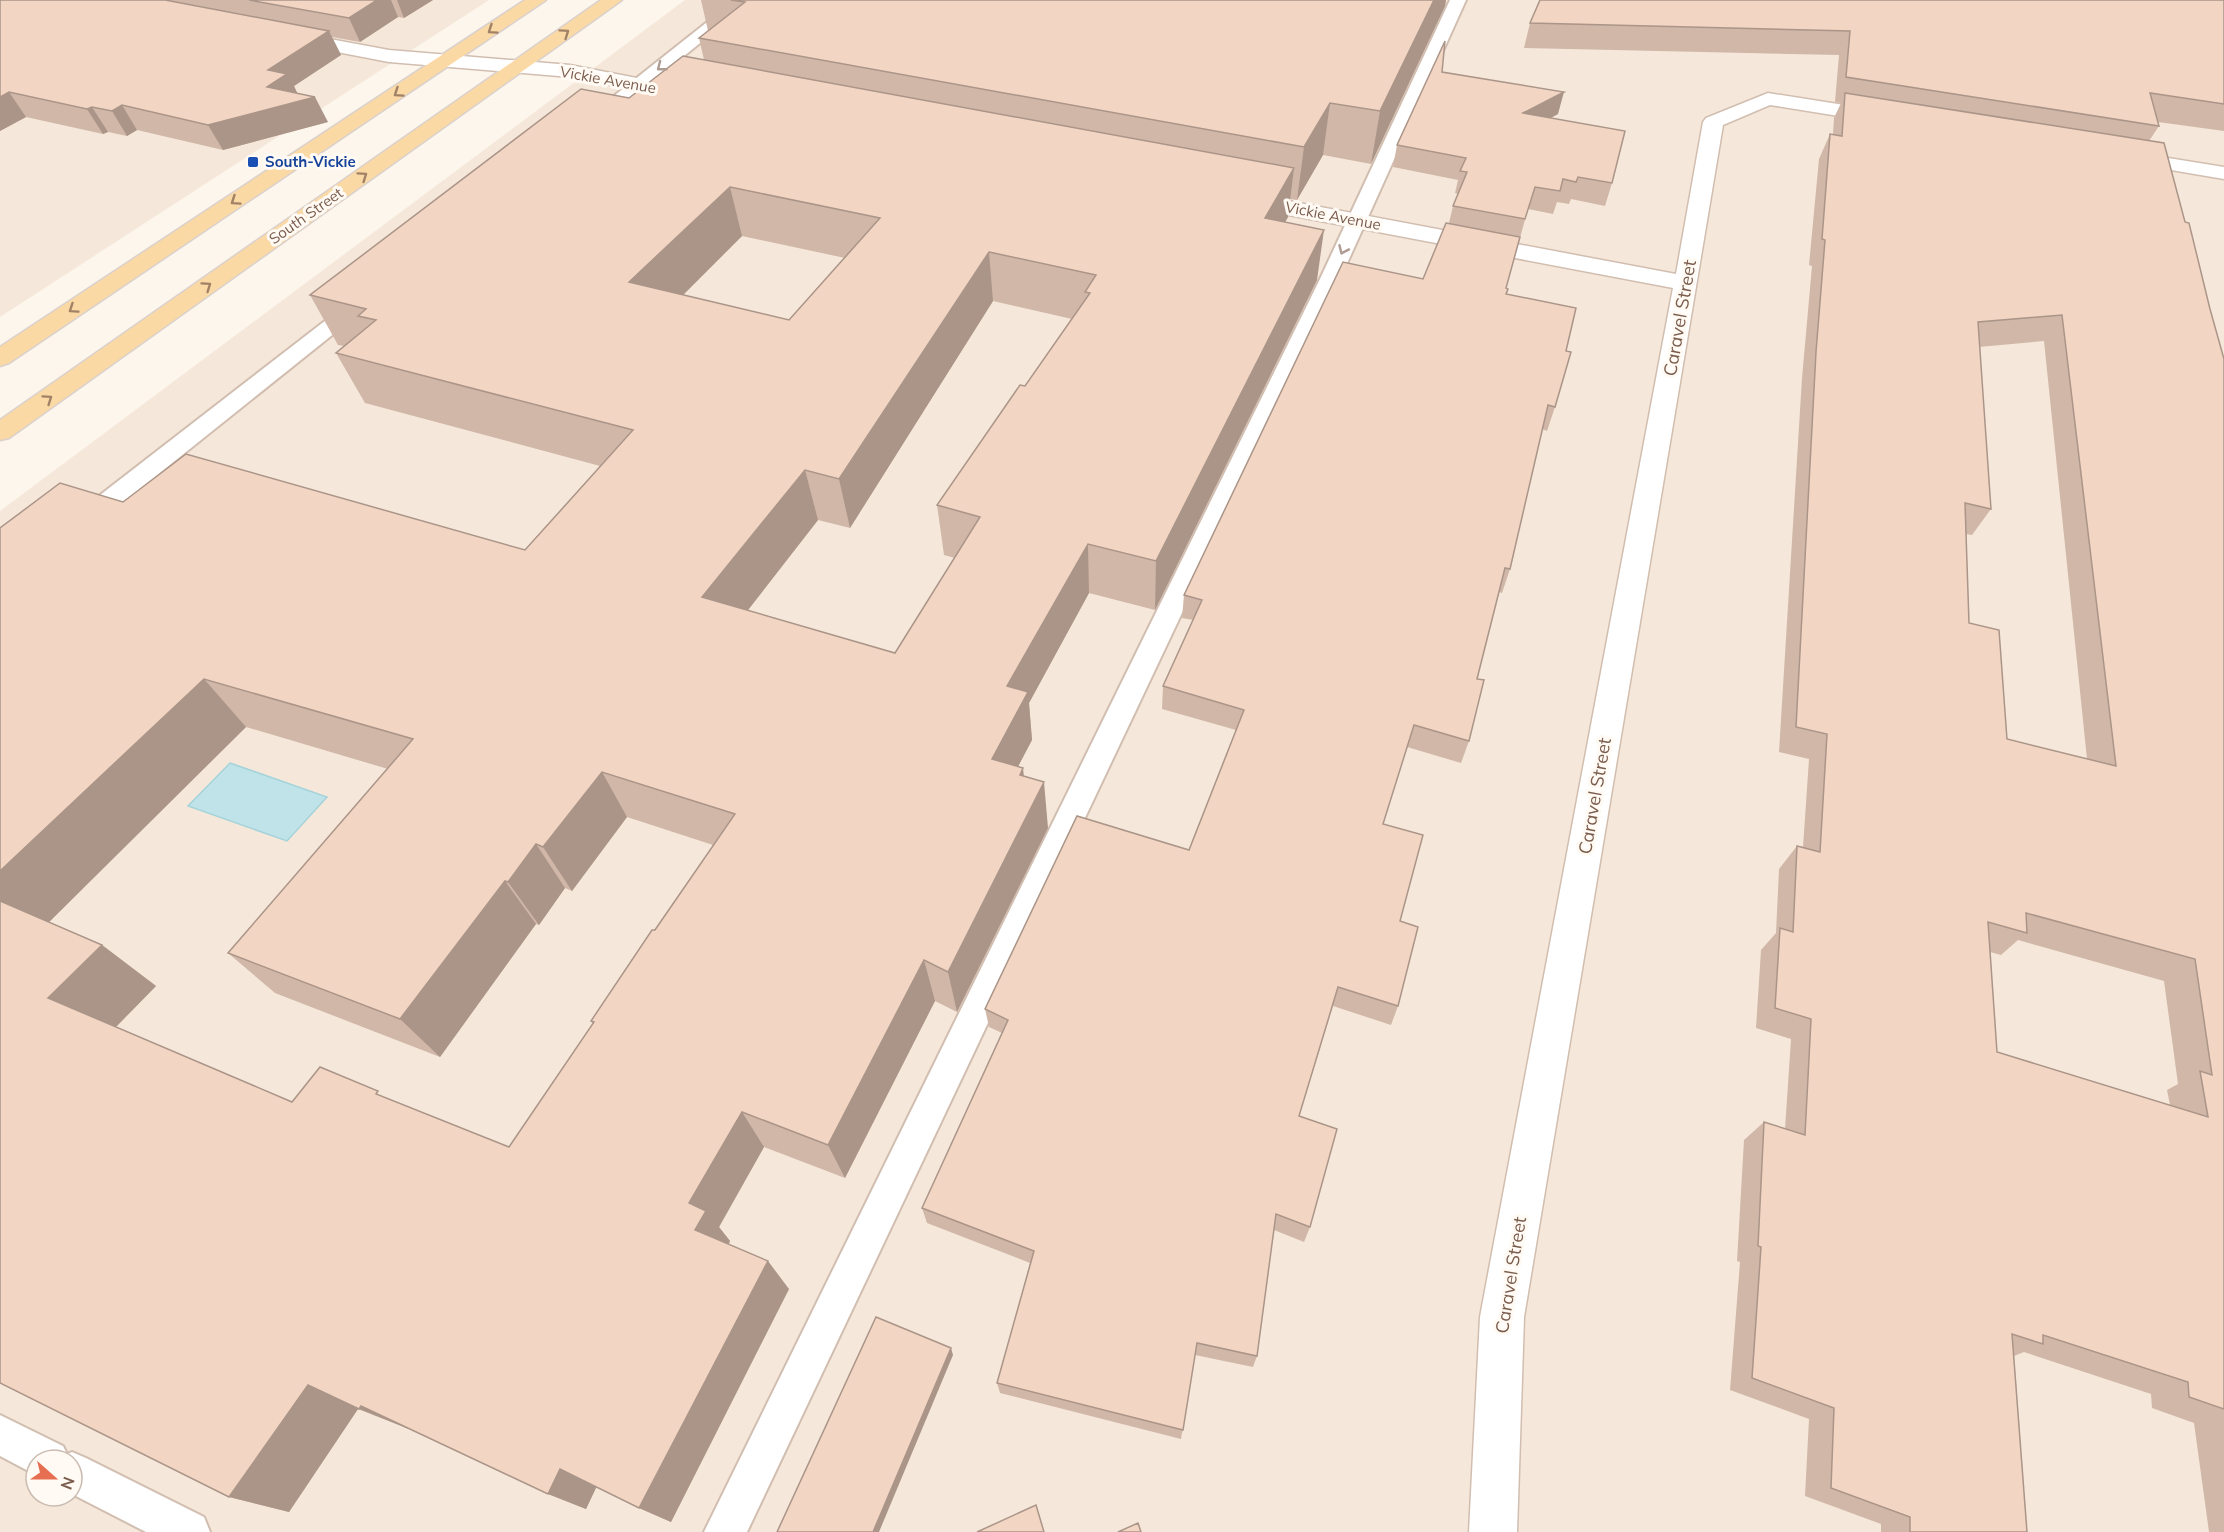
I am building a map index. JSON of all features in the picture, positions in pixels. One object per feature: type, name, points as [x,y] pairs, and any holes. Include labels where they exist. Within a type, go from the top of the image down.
[{"type":"main road","points":[[0,358],[537,0]]},
{"type":"main road","name":"South Street","points":[[0,432],[613,0]]},
{"type":"street","name":"Vickie Avenue","points":[[275,35],[389,56],[570,71],[709,98]]},
{"type":"street","name":"Caravel Street","points":[[1493,1532],[1502,1317],[1713,122],[1768,99],[1896,120]]},
{"type":"street","points":[[2107,154],[2224,172]]},
{"type":"street","name":"Vickie Avenue","points":[[1227,196],[1686,283]]},
{"type":"lane","points":[[572,137],[745,0]]},
{"type":"lane","points":[[725,1532],[1330,279],[1458,0]]},
{"type":"lane","points":[[64,537],[375,292]]},
{"type":"lane","points":[[0,1435],[25,1448]]},
{"type":"lane","points":[[84,1478],[189,1532]]},
{"type":"shaded area","points":[[0,0],[489,0],[0,317]]},
{"type":"shaded area","points":[[685,0],[2224,0],[2224,1532],[0,1532],[0,511]]},
{"type":"water","points":[[230,763],[327,797],[287,841],[188,806]]},
{"type":"building","points":[[0,0],[165,0],[329,31],[268,70],[287,74],[267,87],[315,97],[208,125],[122,105],[112,111],[92,107],[87,109],[9,92],[0,97]]},
{"type":"building","points":[[249,0],[377,0],[349,18]]},
{"type":"building","points":[[731,0],[1434,0],[1380,111],[1330,103],[1304,147],[699,38],[745,2]]},
{"type":"building","points":[[1540,0],[2224,0],[2224,104],[2150,93],[2159,126],[1846,77],[1850,31],[1530,23]]},
{"type":"building","points":[[1445,41],[1442,72],[1564,92],[1523,113],[1625,131],[1612,183],[1578,177],[1576,182],[1563,179],[1560,191],[1535,187],[1525,219],[1453,206],[1467,172],[1460,171],[1466,158],[1397,145]]},
{"type":"building","points":[[683,56],[1294,168],[1265,218],[1324,230],[1156,561],[1088,544],[1007,686],[1028,692],[992,759],[1023,768],[1020,775],[1044,782],[948,972],[924,960],[828,1145],[742,1112],[689,1203],[706,1211],[695,1230],[768,1261],[639,1508],[560,1469],[548,1494],[361,1406],[359,1409],[308,1385],[229,1497],[0,1383],[0,901],[102,945],[48,998],[292,1102],[320,1067],[378,1091],[376,1094],[509,1147],[594,1022],[591,1021],[652,930],[655,930],[735,814],[602,772],[543,847],[536,844],[508,882],[505,881],[400,1019],[228,953],[413,739],[204,679],[0,871],[0,528],[60,483],[123,502],[186,454],[525,550],[633,430],[336,353],[376,320],[358,316],[366,309],[310,295],[581,89],[629,98]],"holes":[[[730,187],[880,218],[789,320],[629,282]],[[989,252],[1096,275],[1085,292],[1090,293],[1025,386],[1020,385],[937,505],[980,517],[895,653],[702,597],[805,470],[839,479]]]},
{"type":"building","points":[[1845,93],[2164,143],[2185,222],[2189,223],[2224,359],[2224,1409],[2189,1397],[2188,1382],[2043,1335],[2043,1344],[2012,1334],[2027,1532],[1910,1532],[1910,1517],[1831,1488],[1834,1408],[1752,1378],[1761,1247],[1758,1246],[1764,1122],[1805,1135],[1811,1019],[1775,1008],[1780,928],[1793,932],[1797,846],[1820,852],[1827,734],[1796,727],[1816,352],[1825,240],[1822,239],[1830,134],[1842,136]],"holes":[[[2062,315],[2116,766],[2007,739],[1999,630],[1969,623],[1965,503],[1991,509],[1978,322]],[[2026,913],[2195,959],[2212,1075],[2200,1071],[2208,1117],[1997,1052],[1988,922],[2027,933]]]},
{"type":"building","points":[[1446,223],[1520,237],[1506,294],[1576,308],[1566,351],[1571,352],[1555,407],[1548,405],[1510,569],[1505,568],[1477,679],[1484,680],[1469,741],[1414,725],[1383,824],[1423,835],[1400,921],[1418,927],[1398,1006],[1338,987],[1299,1116],[1337,1129],[1310,1227],[1276,1214],[1257,1356],[1197,1343],[1183,1430],[997,1383],[1034,1251],[922,1208],[1008,1020],[985,1009],[1077,816],[1189,850],[1244,710],[1163,686],[1202,600],[1184,595],[1343,262],[1423,279]]},
{"type":"building","points":[[876,1317],[951,1348],[873,1532],[777,1532]]},
{"type":"building","points":[[1036,1505],[1044,1532],[977,1532]]},
{"type":"building","points":[[1138,1523],[1141,1532],[1118,1532]]},
{"type":"place","name":"South-Vickie","points":[[253,162]]}]
